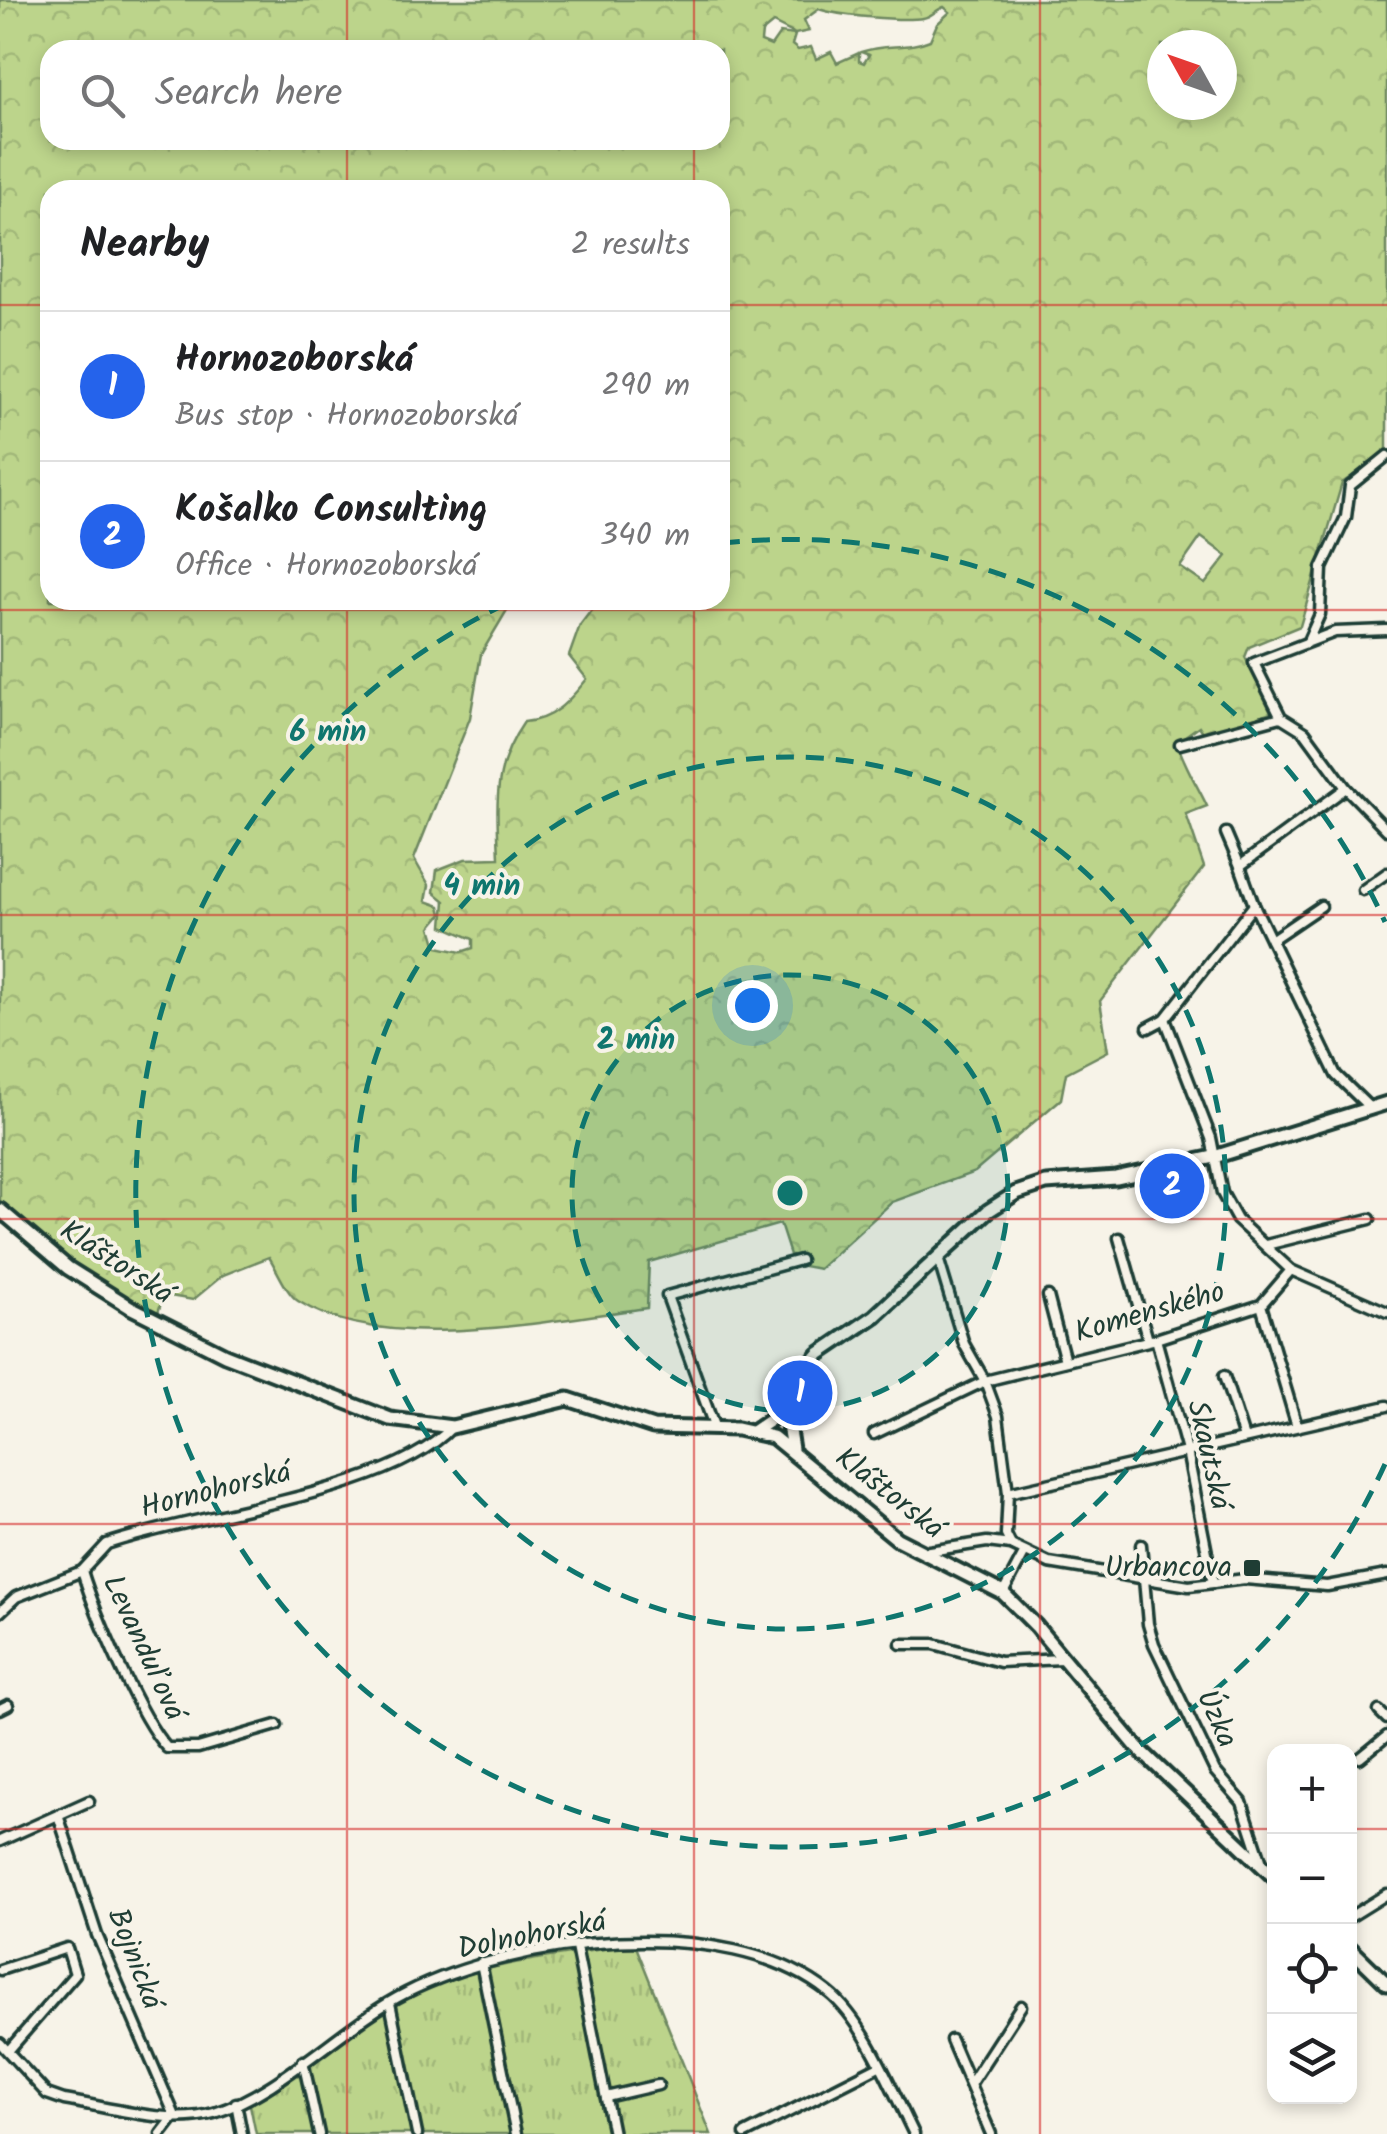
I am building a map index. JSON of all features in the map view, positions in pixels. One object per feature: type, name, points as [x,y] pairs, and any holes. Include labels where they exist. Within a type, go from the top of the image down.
[{"type":"street","points":[[1308,641],[1320,614],[1322,568],[1346,517],[1350,486],[1387,456]]},
{"type":"street","points":[[1387,630],[1335,632],[1254,663],[1280,717],[1305,732],[1346,788],[1387,830]]},
{"type":"street","points":[[1180,744],[1280,717]]},
{"type":"street","points":[[1240,866],[1346,788]]},
{"type":"street","points":[[1226,832],[1254,905],[1336,1075],[1372,1110]]},
{"type":"street","points":[[1363,890],[1387,874]]},
{"type":"street","points":[[1148,1028],[1164,1018],[1254,905]]},
{"type":"street","points":[[1270,940],[1320,906]]},
{"type":"street","points":[[1164,1018],[1211,1138],[1222,1193],[1237,1220],[1291,1270],[1387,1312]]},
{"type":"street","points":[[754,1431],[785,1406],[796,1381],[819,1354],[874,1316],[988,1211],[1016,1192],[1046,1182],[1116,1178],[1214,1158],[1387,1103]]},
{"type":"street","name":"Kláštorská","points":[[0,1210],[101,1289],[225,1354],[390,1419],[452,1427],[568,1399],[653,1427],[754,1431],[792,1449],[919,1554],[1003,1593],[1137,1747],[1267,1871]]},
{"type":"street","points":[[1266,1245],[1370,1219]]},
{"type":"street","name":"Skautská","points":[[1119,1238],[1187,1451],[1213,1583]]},
{"type":"street","points":[[938,1258],[964,1344],[985,1381],[998,1416],[1008,1493],[1006,1536],[1011,1546]]},
{"type":"street","points":[[715,1429],[667,1296],[800,1260]]},
{"type":"street","name":"Komenského","points":[[874,1434],[985,1381],[1152,1339],[1261,1305],[1291,1270]]},
{"type":"street","name":"Komenského","points":[[1048,1296],[1065,1361]]},
{"type":"street","points":[[1261,1305],[1297,1426]]},
{"type":"street","points":[[1224,1376],[1244,1438]]},
{"type":"street","points":[[785,1406],[792,1449]]},
{"type":"street","points":[[1008,1493],[1387,1406]]},
{"type":"street","name":"Hornohorská","points":[[0,1612],[16,1597],[82,1571],[107,1544],[333,1486],[404,1460],[437,1443],[452,1427]]},
{"type":"street","points":[[919,1554],[948,1545],[1011,1546],[1049,1563],[1146,1582],[1213,1583],[1245,1579],[1327,1586],[1387,1575]]},
{"type":"street","name":"Úzka","points":[[1141,1546],[1154,1644],[1215,1770],[1242,1802],[1264,1868]]},
{"type":"street","points":[[1003,1593],[1025,1552]]},
{"type":"street","name":"Levanduľová","points":[[82,1571],[96,1613],[143,1710],[167,1748],[198,1748],[277,1725]]},
{"type":"street","points":[[902,1644],[934,1644],[1000,1662],[1062,1659]]},
{"type":"street","points":[[1379,1711],[1387,1719]]},
{"type":"street","points":[[1360,1758],[1387,1736]]},
{"type":"street","points":[[0,1841],[89,1801]]},
{"type":"street","name":"Bojnická","points":[[58,1815],[97,1935],[175,2116]]},
{"type":"street","points":[[1357,1913],[1387,1894]]},
{"type":"street","name":"Dolnohorská","points":[[0,2043],[47,2094],[64,2100],[193,2118],[236,2103],[390,2003],[481,1963],[633,1940],[711,1945],[771,1961],[836,1998],[879,2066],[914,2134]]},
{"type":"street","points":[[576,1947],[613,2134]]},
{"type":"street","points":[[0,1970],[67,1948],[75,1974],[10,2050]]},
{"type":"street","points":[[1357,1955],[1387,1984]]},
{"type":"street","points":[[481,1963],[516,2134]]},
{"type":"street","points":[[390,2003],[417,2134]]},
{"type":"street","points":[[971,2083],[1020,2006]]},
{"type":"street","points":[[951,2040],[992,2134]]},
{"type":"street","points":[[304,2061],[319,2134]]},
{"type":"street","points":[[744,2134],[879,2066]]},
{"type":"street","points":[[606,2098],[658,2085]]},
{"type":"street","points":[[236,2103],[242,2134]]},
{"type":"street","points":[[161,2134],[175,2116]]},
{"type":"green space","points":[[0,0],[1387,0],[1387,452],[1342,483],[1300,626],[1249,647],[1245,657],[1271,712],[1205,735],[1199,726],[1177,742],[1207,806],[1186,814],[1204,867],[1100,1001],[1108,1051],[1066,1073],[1061,1099],[975,1172],[892,1202],[819,1269],[803,1266],[800,1255],[790,1255],[780,1224],[649,1262],[647,1308],[469,1330],[375,1327],[334,1318],[298,1301],[269,1257],[223,1275],[193,1300],[164,1295],[157,1315],[98,1284],[0,1207]],"holes":[[[944,7],[950,12],[937,24],[930,40],[861,52],[869,55],[864,63],[859,61],[859,53],[837,63],[831,52],[816,59],[811,47],[798,50],[792,45],[795,35],[780,33],[771,46],[761,42],[762,32],[773,23],[795,34],[809,31],[804,20],[819,9],[901,19],[926,17]],[[1201,537],[1227,556],[1205,584],[1180,567]]]},
{"type":"green space","points":[[635,1944],[711,2134],[256,2134],[249,2100],[414,1995],[486,1969]]},
{"type":"place","name":"Košalko Consulting","points":[[1172,1186]]},
{"type":"place","name":"Hornozoborská","points":[[800,1393]]},
{"type":"place","name":"Urbancova","points":[[1252,1568]]}]
